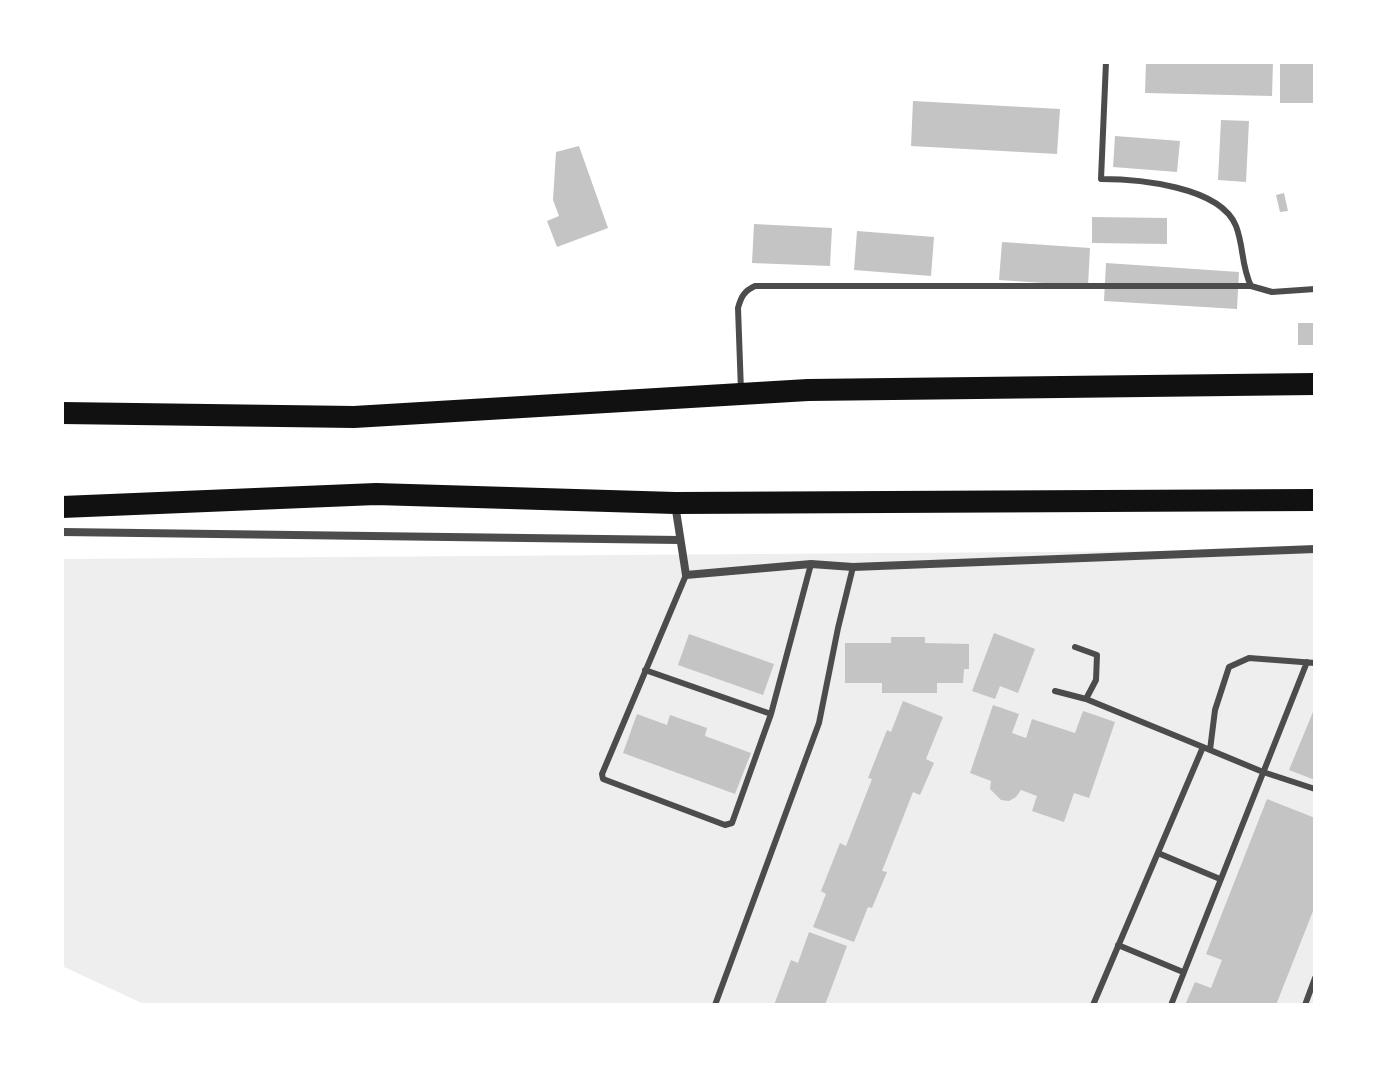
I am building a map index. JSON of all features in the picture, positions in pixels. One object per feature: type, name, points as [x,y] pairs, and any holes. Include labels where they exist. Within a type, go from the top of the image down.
[{"type":"highway","points":[[62,413],[354,417],[808,390],[1315,384]]},
{"type":"highway","points":[[62,507],[376,494],[675,503],[1315,500]]},
{"type":"street","points":[[675,503],[686,575],[811,564],[853,567],[1315,549]]},
{"type":"street","points":[[62,532],[680,540]]},
{"type":"lane","points":[[1106,62],[1101,179],[1168,184],[1192,192],[1223,210],[1235,222],[1243,270],[1251,286]]},
{"type":"lane","points":[[741,394],[738,308],[747,289],[755,286],[1251,286],[1272,292],[1315,289]]},
{"type":"lane","points":[[686,575],[602,774],[603,779],[725,825],[732,823],[771,714],[811,564]]},
{"type":"lane","points":[[715,1005],[819,723],[853,567]]},
{"type":"lane","points":[[1075,647],[1097,655],[1096,680],[1086,699]]},
{"type":"lane","points":[[1093,1005],[1158,853],[1207,749],[1229,667],[1249,658],[1315,663]]},
{"type":"lane","points":[[1171,1005],[1307,662]]},
{"type":"lane","points":[[645,670],[771,714]]},
{"type":"lane","points":[[1055,691],[1086,699],[1263,772],[1315,789]]},
{"type":"lane","points":[[1158,853],[1220,879]]},
{"type":"lane","points":[[1118,945],[1183,972]]},
{"type":"lane","points":[[1305,1005],[1315,978]]},
{"type":"shaded area","points":[[1315,550],[1315,1005],[146,1005],[62,966],[62,559]]},
{"type":"building","points":[[1146,62],[1273,62],[1272,96],[1145,93]]},
{"type":"building","points":[[1280,62],[1315,62],[1315,103],[1280,103]]},
{"type":"building","points":[[913,101],[1060,109],[1057,154],[911,146]]},
{"type":"building","points":[[1221,120],[1249,121],[1246,182],[1218,180]]},
{"type":"building","points":[[1115,136],[1180,141],[1177,172],[1113,167]]},
{"type":"building","points":[[579,146],[608,228],[557,247],[547,221],[559,216],[553,200],[556,152]]},
{"type":"building","points":[[1284,193],[1288,211],[1280,212],[1276,195]]},
{"type":"building","points":[[1092,217],[1167,218],[1167,244],[1092,243]]},
{"type":"building","points":[[754,224],[832,228],[830,266],[752,263]]},
{"type":"building","points":[[857,231],[934,237],[931,276],[854,270]]},
{"type":"building","points":[[1002,242],[1090,248],[1088,286],[999,280]]},
{"type":"building","points":[[1106,263],[1239,272],[1237,309],[1104,301]]},
{"type":"building","points":[[1298,323],[1315,323],[1315,345],[1298,345]]},
{"type":"building","points":[[994,633],[1035,649],[1018,693],[1000,686],[995,699],[972,691]]},
{"type":"building","points":[[689,634],[774,664],[763,695],[678,665]]},
{"type":"building","points":[[891,637],[925,637],[925,643],[969,644],[969,669],[964,669],[963,683],[937,683],[937,693],[882,693],[882,683],[845,683],[845,643],[891,643]]},
{"type":"building","points":[[903,701],[943,717],[926,759],[934,763],[920,795],[913,792],[882,871],[887,872],[854,942],[813,927],[826,894],[821,891],[840,843],[846,846],[872,779],[868,778],[887,730],[891,732]]},
{"type":"building","points":[[993,705],[1019,714],[1012,733],[1026,738],[1032,719],[1075,733],[1083,711],[1115,722],[1089,798],[1074,793],[1064,822],[1032,811],[1037,796],[1021,790],[1009,801],[1001,800],[990,789],[991,781],[970,773]]},
{"type":"building","points":[[1315,707],[1315,780],[1289,770]]},
{"type":"building","points":[[637,714],[667,725],[670,715],[707,728],[705,736],[751,753],[735,794],[623,753]]},
{"type":"building","points":[[1267,799],[1315,818],[1315,906],[1276,1005],[1185,1005],[1195,982],[1211,988],[1222,960],[1206,954]]},
{"type":"building","points":[[809,932],[847,946],[825,1005],[774,1005],[791,960],[798,963]]}]
